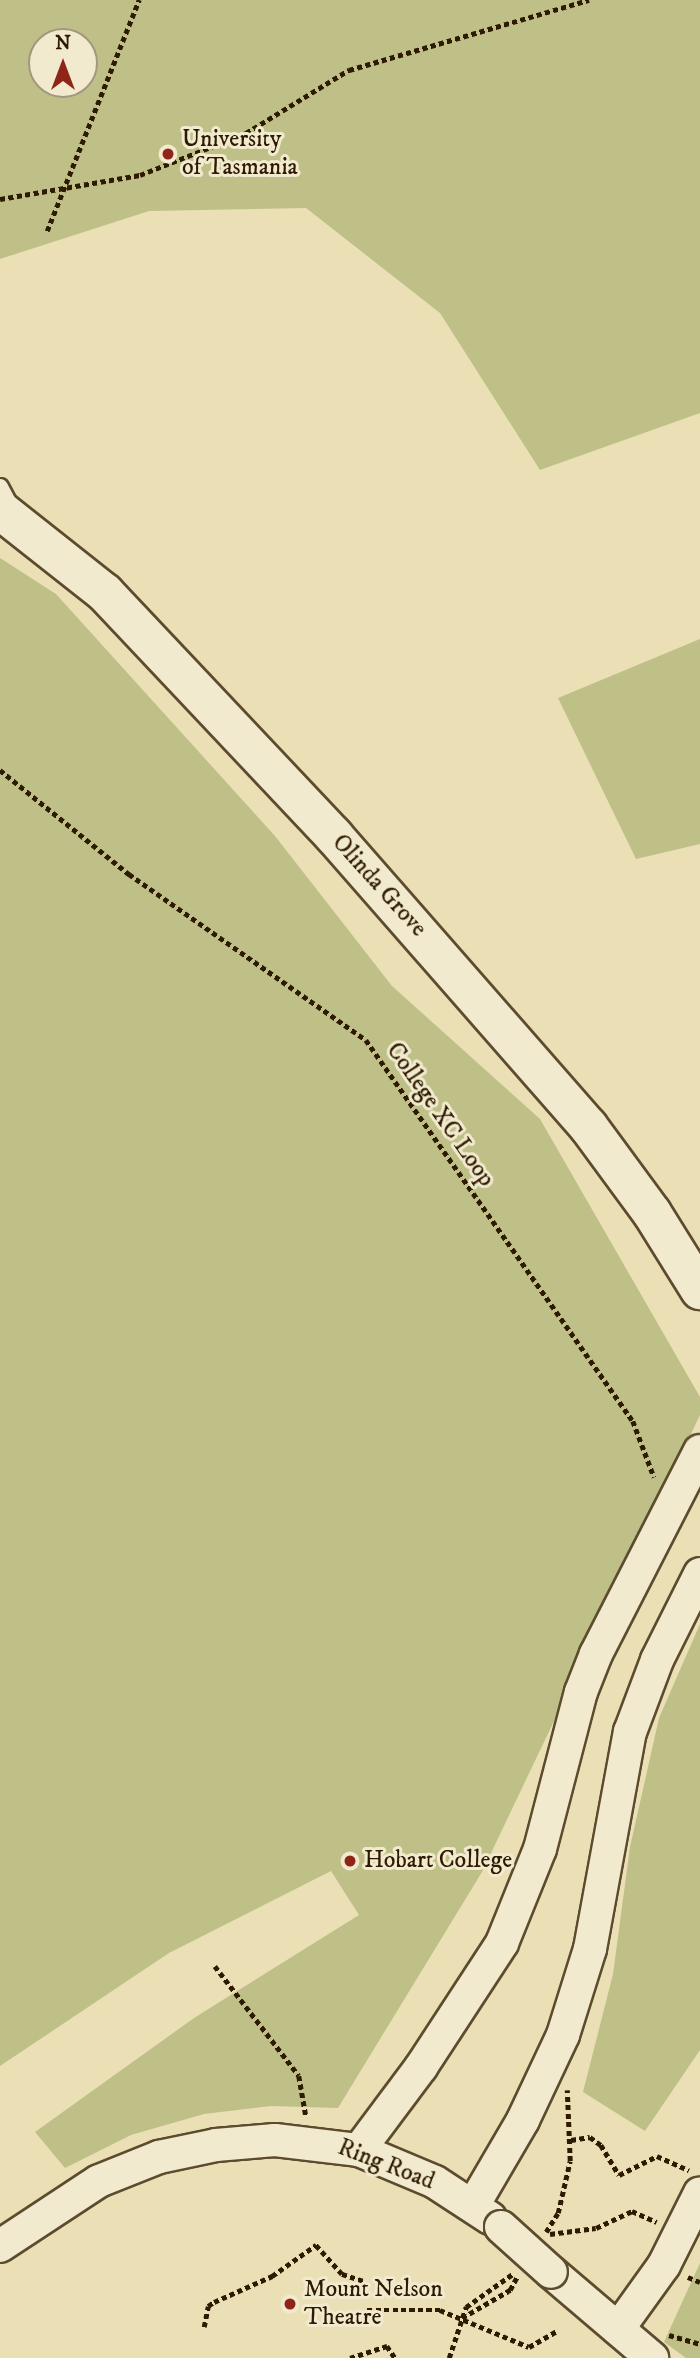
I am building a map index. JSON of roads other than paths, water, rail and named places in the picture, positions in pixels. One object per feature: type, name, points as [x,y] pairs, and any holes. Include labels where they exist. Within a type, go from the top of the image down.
[{"type":"main road","name":"Olinda Grove","points":[[6,505],[96,585],[174,663],[494,1014],[588,1126],[652,1213],[700,1290]]},
{"type":"street","points":[[359,2150],[421,2067],[502,1942],[540,1849],[586,1679],[616,1607],[700,1451]]},
{"type":"street","points":[[474,2204],[544,2079],[590,1949],[630,1732],[657,1660],[700,1574]]},
{"type":"street","name":"Ring Road","points":[[0,2246],[99,2181],[159,2157],[216,2144],[305,2141],[359,2150],[474,2204],[652,2358]]},
{"type":"street","points":[[618,2329],[664,2265],[700,2193]]},
{"type":"place","name":"University of Tasmania","points":[[168,154]]},
{"type":"place","name":"Hobart College","points":[[350,1861]]},
{"type":"place","name":"Mount Nelson Theatre","points":[[290,2304]]}]
